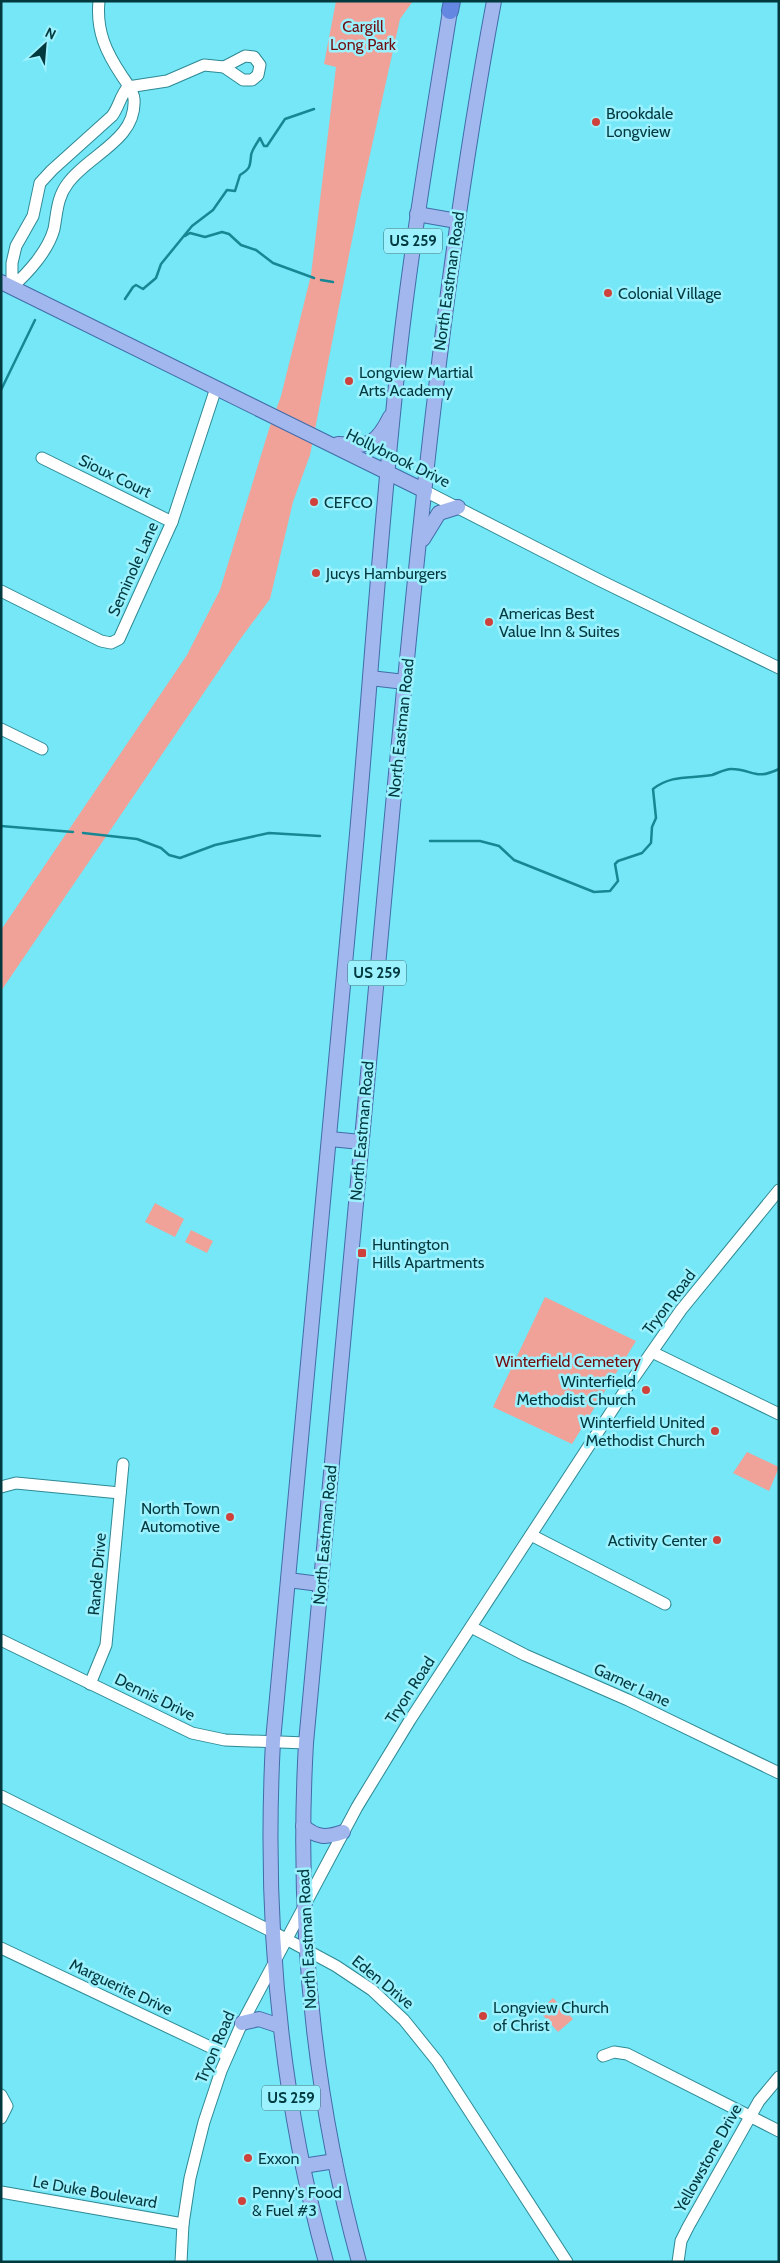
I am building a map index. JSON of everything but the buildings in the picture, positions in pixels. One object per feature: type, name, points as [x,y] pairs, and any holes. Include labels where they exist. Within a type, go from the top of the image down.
[{"type":"main road","name":"North Eastman Road","points":[[359,2262],[340,2192],[311,2016],[304,1906],[303,1826],[306,1743],[405,682],[439,357],[457,221],[494,1]]},
{"type":"main road","name":"North Eastman Road","points":[[326,2262],[303,2166],[280,2026],[273,1932],[271,1792],[273,1741],[330,1139],[394,410],[417,214],[451,4]]},
{"type":"main road","points":[[417,214],[457,221]]},
{"type":"main road","name":"Hollybrook Drive","points":[[6,284],[425,491]]},
{"type":"main road","points":[[327,442],[362,446],[374,441],[382,433],[394,410]]},
{"type":"main road","points":[[420,546],[436,516],[443,510],[458,507]]},
{"type":"main road","points":[[370,678],[405,682]]},
{"type":"main road","points":[[330,1139],[361,1142]]},
{"type":"main road","points":[[288,1580],[320,1584]]},
{"type":"main road","points":[[303,1826],[313,1834],[324,1837],[343,1832]]},
{"type":"main road","points":[[242,2023],[259,2020],[280,2026]]},
{"type":"main road","points":[[303,2166],[335,2161]]},
{"type":"street","points":[[6,284],[27,274],[49,241],[56,211],[65,187],[85,165],[114,142],[126,126],[134,100],[103,44],[98,20],[99,1]]},
{"type":"street","points":[[6,284],[16,246],[30,223],[35,207],[38,186],[43,179],[112,116],[119,106],[122,94],[128,87],[167,81],[204,65],[224,66]]},
{"type":"street","points":[[73,151],[85,165]]},
{"type":"street","points":[[35,207],[56,211]]},
{"type":"street","name":"Seminole Lane","points":[[1,591],[101,641],[116,642],[122,634],[172,522],[216,388]]},
{"type":"street","name":"Sioux Court","points":[[42,458],[172,522]]},
{"type":"street","name":"Hollybrook Drive","points":[[425,491],[779,668]]},
{"type":"street","points":[[1,729],[42,749]]},
{"type":"street","name":"Tryon Road","points":[[181,2262],[183,2224],[190,2178],[198,2144],[227,2055],[343,1832],[382,1764],[652,1352],[682,1310],[779,1190]]},
{"type":"street","points":[[652,1352],[779,1414]]},
{"type":"street","name":"Rande Drive","points":[[90,1684],[106,1645],[123,1464]]},
{"type":"street","points":[[1,1488],[16,1483],[120,1493]]},
{"type":"street","points":[[531,1535],[664,1604]]},
{"type":"street","name":"Garner Lane","points":[[471,1627],[525,1655],[628,1700],[779,1773]]},
{"type":"street","name":"Dennis Drive","points":[[1,1640],[198,1735],[225,1740],[306,1743]]},
{"type":"street","name":"Eden Drive","points":[[1,1796],[273,1932],[366,1985],[391,2007],[420,2038],[460,2094],[567,2262]]},
{"type":"street","name":"Marguerite Drive","points":[[1,1948],[227,2055]]},
{"type":"street","points":[[603,2056],[614,2052],[628,2054],[779,2131]]},
{"type":"street","name":"Yellowstone Drive","points":[[678,2262],[682,2241],[688,2227],[762,2095],[779,2077]]},
{"type":"street","points":[[1,2095],[7,2106],[1,2118]]},
{"type":"street","name":"Le Duke Boulevard","points":[[1,2192],[183,2224]]},
{"type":"green space","name":"Cargill Long Park","points":[[336,1],[413,1],[400,19],[359,204],[310,455],[293,502],[270,599],[241,638],[1,991],[1,930],[187,655],[220,590],[269,429],[281,396],[311,275],[336,67],[324,64]]},
{"type":"green space","points":[[155,1203],[184,1219],[175,1237],[145,1222]]},
{"type":"green space","points":[[191,1230],[213,1241],[207,1253],[185,1242]]},
{"type":"green space","name":"Winterfield Cemetery","points":[[545,1297],[636,1341],[572,1444],[493,1407]]},
{"type":"green space","points":[[747,1452],[779,1467],[769,1491],[733,1473]]},
{"type":"green space","points":[[553,1998],[573,2019],[558,2032],[539,2011]]},
{"type":"waterway","points":[[125,299],[133,287],[136,285],[143,289],[156,278],[161,264],[192,226],[213,210],[227,190],[235,191],[240,175],[249,167],[252,152],[260,138],[264,146],[267,146],[285,119],[314,109]]},
{"type":"waterway","points":[[185,236],[190,233],[205,237],[222,232],[229,234],[241,245],[256,250],[273,263],[314,278]]},
{"type":"waterway","points":[[321,280],[333,282]]},
{"type":"waterway","points":[[1,390],[35,320]]},
{"type":"waterway","points":[[430,841],[480,841],[499,846],[514,860],[594,892],[610,891],[618,881],[615,864],[618,861],[642,853],[651,843],[652,827],[656,818],[653,789],[660,784],[674,779],[712,775],[729,769],[759,774],[779,769]]},
{"type":"waterway","points":[[1,826],[73,832]]},
{"type":"waterway","points":[[83,833],[137,839],[161,848],[169,855],[180,858],[215,845],[269,833],[320,836]]},
{"type":"place","name":"Brookdale Longview","points":[[596,122]]},
{"type":"place","name":"Colonial Village","points":[[608,293]]},
{"type":"place","name":"Longview Martial Arts Academy","points":[[349,381]]},
{"type":"place","name":"CEFCO","points":[[314,502]]},
{"type":"place","name":"Jucys Hamburgers","points":[[316,573]]},
{"type":"place","name":"Americas Best Value Inn & Suites","points":[[489,622]]},
{"type":"place","name":"Huntington Hills Apartments","points":[[362,1253]]},
{"type":"place","name":"Winterfield Methodist Church","points":[[646,1390]]},
{"type":"place","name":"Winterfield United Methodist Church","points":[[715,1431]]},
{"type":"place","name":"North Town Automotive","points":[[230,1517]]},
{"type":"place","name":"Activity Center","points":[[717,1540]]},
{"type":"place","name":"Longview Church of Christ","points":[[483,2016]]},
{"type":"place","name":"Exxon","points":[[248,2158]]},
{"type":"place","name":"Penny's Food & Fuel #3","points":[[242,2201]]}]
